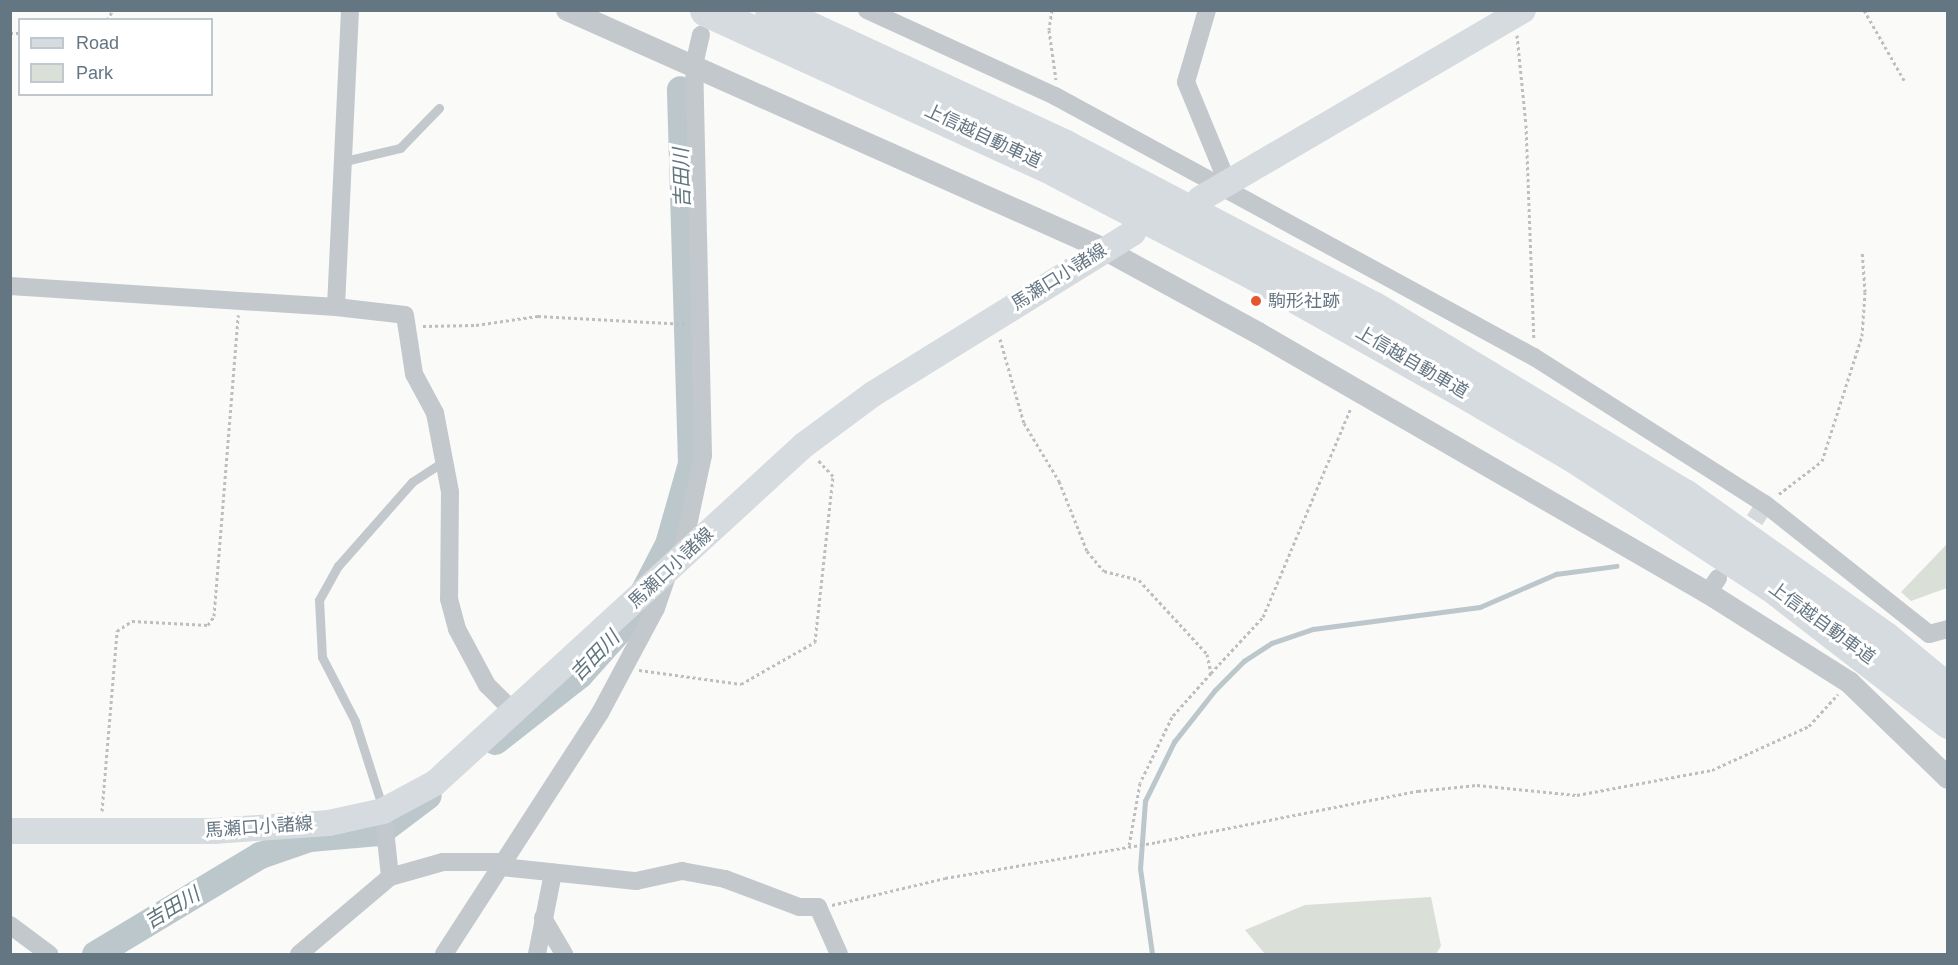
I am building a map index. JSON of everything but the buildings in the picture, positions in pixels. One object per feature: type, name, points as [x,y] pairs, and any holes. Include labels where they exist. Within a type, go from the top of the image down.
[{"type":"highway","name":"上信越自動車道","points":[[771,10],[1065,146],[1372,307],[1684,495],[1840,605],[1947,690]]},
{"type":"highway","name":"上信越自動車道","points":[[704,23],[836,67],[1075,180],[1255,274],[1572,455],[1771,585],[1947,722]]},
{"type":"main road","points":[[1216,190],[1519,13]]},
{"type":"main road","name":"馬瀬口小諸線","points":[[10,831],[214,831],[329,823],[383,811],[435,783],[804,445],[873,394],[1133,233]]},
{"type":"street","points":[[336,307],[345,161],[350,10]]},
{"type":"street","points":[[567,10],[1104,249],[1713,586],[1849,682],[1947,778]]},
{"type":"street","points":[[867,10],[1055,96],[1216,190],[1534,357],[1765,504],[1929,634],[1947,629]]},
{"type":"street","points":[[1207,10],[1186,82],[1216,190]]},
{"type":"street","points":[[444,954],[504,865],[625,668],[657,608],[674,566],[703,454],[694,65],[704,23]]},
{"type":"street","points":[[10,286],[336,307],[405,315],[414,374],[435,413],[450,492],[447,556],[452,609],[457,629],[487,686],[513,711]]},
{"type":"street","points":[[383,811],[390,877]]},
{"type":"street","points":[[299,954],[390,877],[443,862],[504,865],[553,873],[636,881],[682,872],[725,879],[799,907],[818,907],[839,954]]},
{"type":"street","points":[[537,954],[553,873]]},
{"type":"street","points":[[543,918],[564,954]]},
{"type":"street","points":[[10,925],[49,954]]},
{"type":"lane","points":[[345,161],[400,148],[439,108]]},
{"type":"lane","points":[[383,811],[355,721],[322,657],[319,600],[338,566],[412,482],[444,462]]},
{"type":"path","points":[[1052,10],[1049,30],[1055,96]]},
{"type":"path","points":[[1864,10],[1904,80]]},
{"type":"path","points":[[1519,13],[1526,125],[1534,357]]},
{"type":"path","points":[[1765,504],[1822,461],[1862,336],[1865,292],[1862,253]]},
{"type":"path","points":[[100,831],[117,631],[132,621],[208,625],[214,616],[239,301]]},
{"type":"path","points":[[406,326],[476,325],[538,316],[700,325]]},
{"type":"path","points":[[994,317],[1024,423],[1059,481],[1087,551],[1104,571],[1139,580],[1207,654],[1210,673]]},
{"type":"path","points":[[1129,847],[1140,783],[1172,717],[1263,617],[1358,391]]},
{"type":"path","points":[[625,668],[741,684],[814,642],[833,476],[804,445]]},
{"type":"path","points":[[818,907],[945,878],[1129,847],[1418,791],[1477,785],[1577,795],[1712,770],[1809,726],[1849,682]]},
{"type":"green space","points":[[1947,544],[1947,588],[1911,601],[1901,592]]},
{"type":"green space","points":[[1431,897],[1441,946],[1436,954],[1265,954],[1245,930],[1305,905]]},
{"type":"waterway","name":"吉田川","points":[[495,741],[579,675],[629,619],[668,544],[691,463],[680,89]]},
{"type":"waterway","points":[[1152,954],[1140,869],[1145,801],[1174,742],[1215,690],[1244,661],[1272,643],[1313,629],[1480,607],[1556,574],[1616,566]]},
{"type":"waterway","name":"吉田川","points":[[95,954],[260,855],[309,838],[379,832],[428,795]]},
{"type":"tunnel","points":[[1740,543],[1765,504]]},
{"type":"place","name":"駒形社跡","points":[[1256,301]]}]
